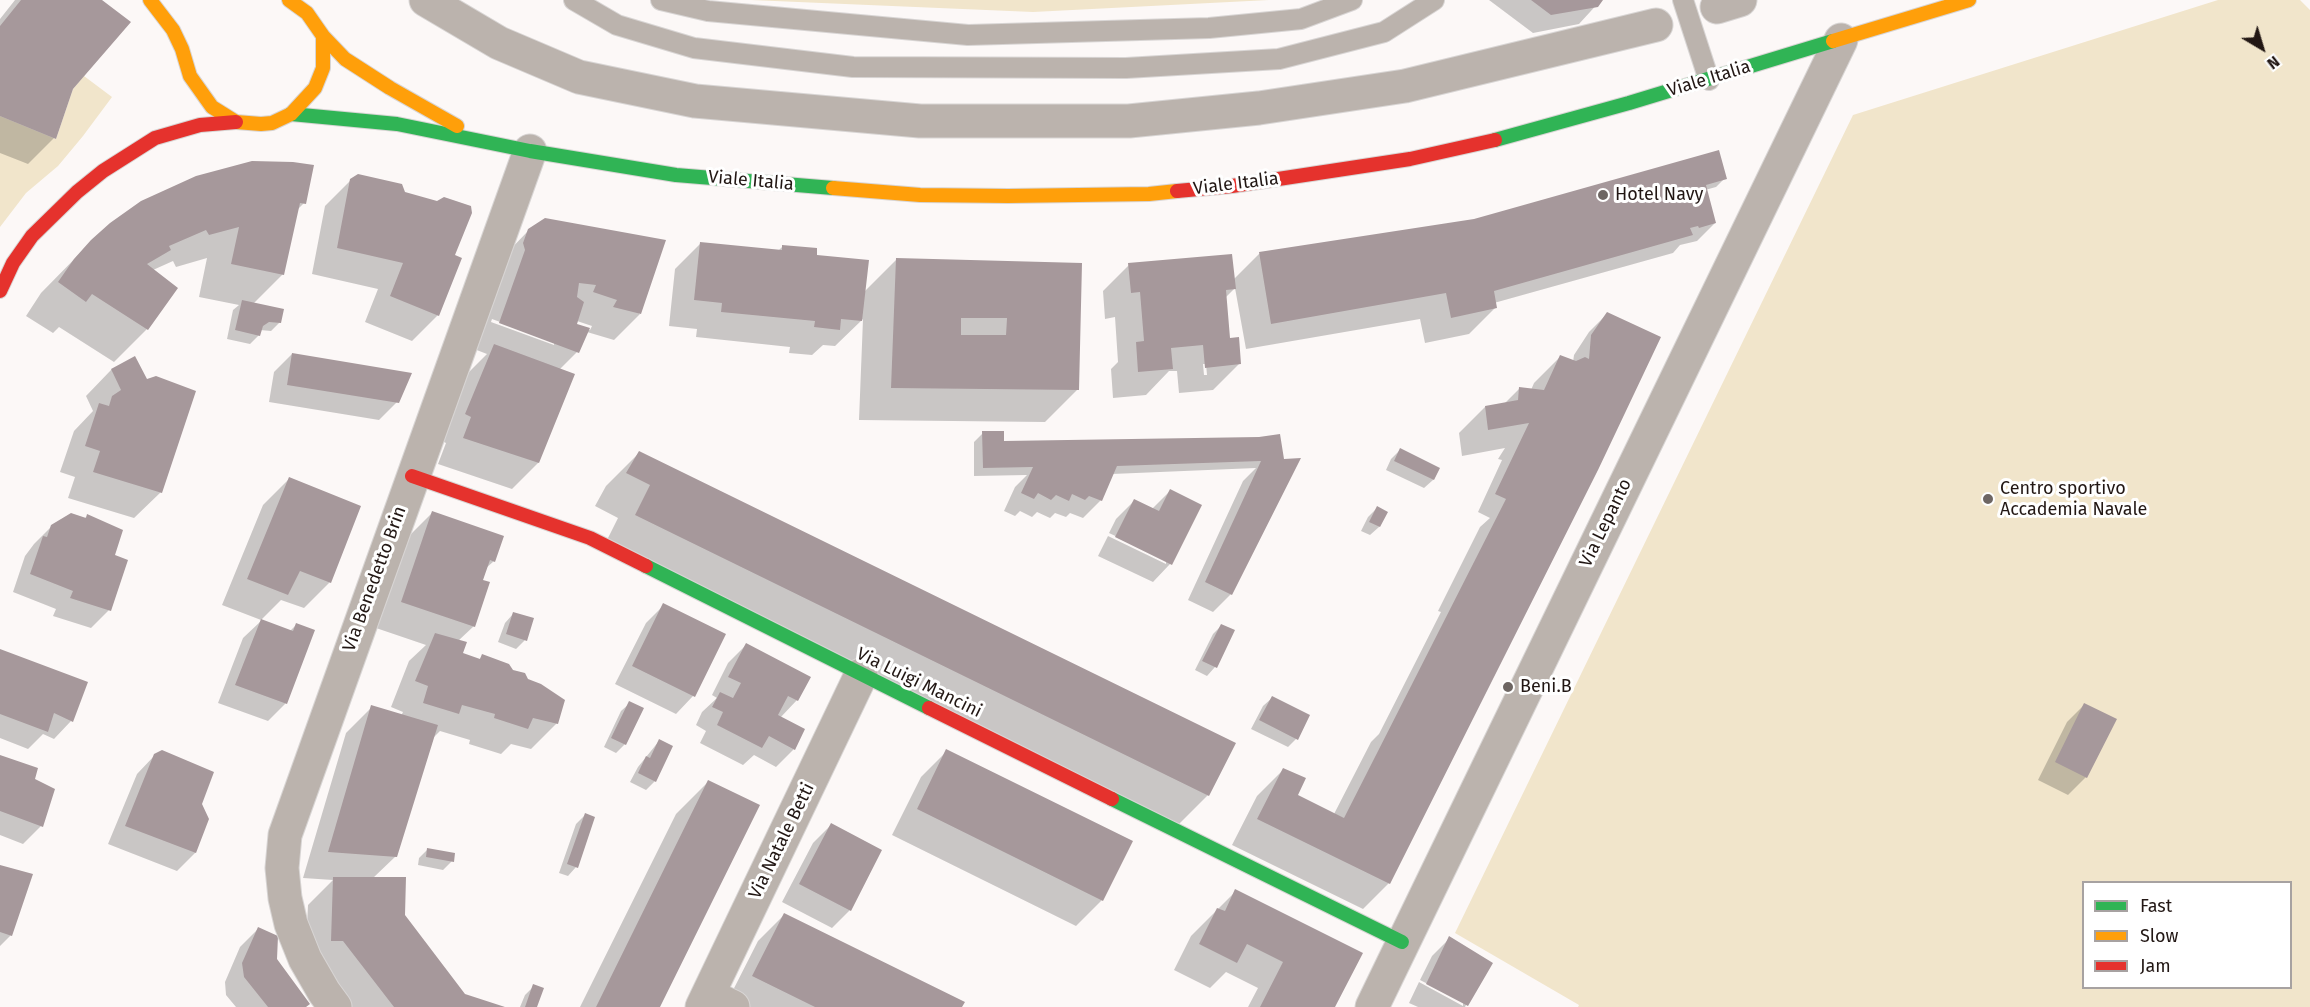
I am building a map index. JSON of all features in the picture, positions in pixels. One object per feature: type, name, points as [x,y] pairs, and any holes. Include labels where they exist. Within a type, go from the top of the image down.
[{"type":"main road","points":[[150,0],[173,30],[182,49],[190,76],[200,93],[212,107],[237,122]]},
{"type":"main road","name":"Viale Italia","points":[[289,0],[307,13],[323,36],[345,59],[390,88],[482,140]]},
{"type":"main road","name":"Viale Italia","points":[[291,114],[397,124],[530,151],[676,175],[888,193],[1008,196],[1149,194],[1232,186],[1410,159],[1525,133],[1709,80],[1969,0]]},
{"type":"main road","points":[[0,291],[13,263],[32,236],[77,192],[103,171],[154,138],[200,125],[237,122],[272,123],[291,114],[309,96],[319,79],[324,62],[323,36]]},
{"type":"main road","name":"Via Luigi Mancini","points":[[412,476],[590,538],[861,675],[1402,942]]},
{"type":"street","points":[[426,0],[499,43],[579,76],[695,101],[920,121],[1130,121],[1259,108],[1406,86],[1656,25]]},
{"type":"street","name":"Via Lepanto","points":[[1372,1007],[1841,39]]},
{"type":"street","name":"Via Benedetto Brin","points":[[335,1007],[305,959],[291,924],[282,868],[285,835],[530,151]]},
{"type":"street","name":"Via Natale Betti","points":[[714,1003],[861,675]]},
{"type":"lane","points":[[574,0],[616,25],[694,48],[853,67],[1126,69],[1279,59],[1384,33],[1434,0]]},
{"type":"lane","points":[[662,0],[708,11],[969,35],[1209,28],[1301,19],[1352,0]]},
{"type":"lane","points":[[1683,0],[1709,80]]},
{"type":"shaded area","points":[[751,0],[1269,0],[1033,12]]},
{"type":"shaded area","name":"Centro sportivo Accademia Navale","points":[[2218,0],[2300,0],[2310,10],[2310,1007],[1578,1007],[1579,1005],[1455,933],[1853,115]]},
{"type":"shaded area","points":[[84,76],[112,97],[58,166],[26,193],[0,227],[0,116],[56,139],[73,89]]},
{"type":"building","points":[[21,0],[102,0],[131,22],[73,89],[56,139],[0,116],[0,26]]},
{"type":"building","points":[[1531,0],[1603,0],[1598,7],[1551,15]]},
{"type":"building","points":[[1719,150],[1727,179],[1706,185],[1716,223],[1690,228],[1693,235],[1494,291],[1497,308],[1451,318],[1446,293],[1271,324],[1259,252],[1474,219]]},
{"type":"building","points":[[252,161],[314,165],[306,204],[300,203],[284,275],[231,264],[239,227],[209,235],[206,230],[169,246],[171,250],[147,264],[178,288],[148,330],[92,294],[86,302],[58,282],[91,240],[141,201],[196,176]]},
{"type":"building","points":[[358,174],[402,184],[405,192],[437,201],[444,197],[471,206],[472,213],[455,255],[462,258],[439,316],[390,296],[403,263],[337,248],[350,179]]},
{"type":"building","points":[[545,218],[666,240],[641,314],[613,307],[617,300],[593,292],[596,285],[579,283],[577,297],[584,302],[577,324],[590,328],[579,353],[499,323],[525,250],[523,243],[528,229]]},
{"type":"building","points":[[700,242],[782,250],[782,245],[817,248],[817,255],[869,260],[862,321],[841,319],[840,330],[814,327],[815,321],[721,312],[722,303],[694,300]]},
{"type":"building","points":[[1232,254],[1236,289],[1226,290],[1230,338],[1239,337],[1241,364],[1205,368],[1203,345],[1171,348],[1173,369],[1138,372],[1136,342],[1144,341],[1140,292],[1131,293],[1128,263]]},
{"type":"building","points":[[896,258],[1082,263],[1079,390],[891,388]],"holes":[[[961,318],[1007,318],[1006,335],[961,335]]]},
{"type":"building","points":[[242,300],[284,309],[281,323],[269,322],[263,326],[260,336],[235,330]]},
{"type":"building","points":[[1607,312],[1661,337],[1598,470],[1390,884],[1257,819],[1283,768],[1306,778],[1298,795],[1344,818],[1506,499],[1495,494],[1529,423],[1488,430],[1485,406],[1518,400],[1519,387],[1544,390],[1560,355],[1576,361],[1585,357],[1589,359],[1591,335]]},
{"type":"building","points":[[494,344],[575,374],[539,463],[463,438],[471,417],[465,414]]},
{"type":"building","points":[[292,353],[412,373],[399,403],[287,385]]},
{"type":"building","points":[[135,356],[147,379],[156,376],[196,391],[162,493],[93,472],[100,451],[85,446],[99,403],[109,406],[112,396],[121,390],[111,369]]},
{"type":"building","points":[[982,431],[1004,431],[1004,441],[1259,437],[1280,434],[1284,459],[1301,458],[1232,595],[1205,582],[1261,461],[1117,466],[1102,501],[1089,496],[1085,500],[1072,494],[1069,501],[1056,495],[1051,500],[1038,493],[1034,499],[1021,493],[1033,467],[983,468]]},
{"type":"building","points":[[1400,448],[1440,468],[1434,480],[1394,461]]},
{"type":"building","points":[[639,451],[1236,743],[1209,796],[635,515],[650,485],[626,473]]},
{"type":"building","points":[[289,477],[361,506],[331,583],[300,571],[288,595],[247,579]]},
{"type":"building","points":[[1170,489],[1202,505],[1172,565],[1115,537],[1134,499],[1159,511]]},
{"type":"building","points":[[1377,506],[1388,512],[1380,527],[1369,522]]},
{"type":"building","points":[[432,511],[504,536],[495,562],[490,560],[483,580],[490,582],[475,627],[401,602]]},
{"type":"building","points":[[71,513],[86,518],[87,514],[123,530],[115,555],[128,560],[111,611],[70,598],[73,591],[30,574],[43,536],[47,537],[51,525]]},
{"type":"building","points":[[663,603],[726,634],[695,697],[632,666]]},
{"type":"building","points":[[513,612],[534,618],[527,641],[506,634]]},
{"type":"building","points":[[261,619],[293,631],[296,623],[315,630],[287,704],[235,685]]},
{"type":"building","points":[[1221,624],[1235,630],[1217,668],[1202,661]]},
{"type":"building","points":[[435,633],[467,642],[463,653],[480,659],[482,654],[509,664],[513,670],[525,673],[528,679],[541,684],[565,700],[558,724],[533,718],[528,729],[494,718],[495,714],[462,705],[459,714],[423,703],[428,686],[415,681]]},
{"type":"building","points":[[746,643],[811,677],[798,701],[788,696],[778,715],[805,729],[795,750],[769,736],[762,748],[717,725],[723,712],[712,707],[720,692],[733,698],[741,683],[728,677]]},
{"type":"building","points":[[0,649],[88,682],[73,722],[54,713],[48,732],[0,714]]},
{"type":"building","points":[[1272,696],[1310,715],[1298,740],[1259,720]]},
{"type":"building","points":[[629,701],[644,708],[626,745],[611,738]]},
{"type":"building","points":[[2084,703],[2117,719],[2087,778],[2055,762]]},
{"type":"building","points":[[371,705],[438,725],[397,857],[328,852]]},
{"type":"building","points":[[659,739],[673,746],[656,782],[638,773],[646,756],[650,758]]},
{"type":"building","points":[[946,749],[1133,841],[1103,901],[917,809]]},
{"type":"building","points":[[162,750],[214,772],[202,804],[209,819],[196,853],[125,826],[154,754]]},
{"type":"building","points":[[0,755],[38,768],[35,779],[55,789],[43,827],[0,811]]},
{"type":"building","points":[[708,780],[760,805],[660,1007],[596,1007]]},
{"type":"building","points":[[585,813],[595,817],[578,868],[567,864]]},
{"type":"building","points":[[831,823],[882,850],[851,911],[799,884]]},
{"type":"building","points":[[427,848],[455,853],[454,862],[426,857]]},
{"type":"building","points":[[0,865],[33,874],[12,936],[0,932]]},
{"type":"building","points":[[333,877],[406,877],[405,915],[465,994],[505,1007],[394,1007],[343,941],[331,941]]},
{"type":"building","points":[[1235,889],[1363,953],[1335,1007],[1260,1007],[1283,962],[1247,944],[1237,963],[1199,944],[1217,908],[1225,911]]},
{"type":"building","points":[[784,913],[965,1002],[962,1007],[815,1007],[752,976]]},
{"type":"building","points":[[258,927],[278,936],[277,959],[310,1004],[306,1007],[268,1007],[244,977],[242,963]]},
{"type":"building","points":[[1449,936],[1493,963],[1468,1006],[1426,984]]},
{"type":"building","points":[[533,984],[544,988],[537,1007],[525,1007]]},
{"type":"traffic: fast","points":[[1495,140],[1629,103],[1833,41]]},
{"type":"traffic: fast","points":[[291,114],[397,124],[530,151],[676,175],[833,188]]},
{"type":"traffic: fast","points":[[646,566],[929,708]]},
{"type":"traffic: fast","points":[[1112,799],[1402,942]]},
{"type":"traffic: slow","points":[[150,0],[173,30],[182,49],[190,76],[212,107],[236,122],[261,124],[272,123],[291,114],[315,88],[323,68],[323,36],[307,13],[289,0]]},
{"type":"traffic: slow","points":[[1833,41],[1969,0]]},
{"type":"traffic: slow","points":[[323,36],[345,59],[457,126]]},
{"type":"traffic: slow","points":[[833,188],[920,195],[1008,196],[1149,194],[1177,191]]},
{"type":"traffic: jam","points":[[0,291],[13,263],[32,236],[77,192],[103,171],[155,138],[200,125],[236,122]]},
{"type":"traffic: jam","points":[[1177,191],[1232,186],[1410,159],[1495,140]]},
{"type":"traffic: jam","points":[[412,476],[590,538],[646,566]]},
{"type":"traffic: jam","points":[[929,708],[1112,799]]},
{"type":"place","name":"Hotel Navy","points":[[1603,195]]},
{"type":"place","name":"Centro sportivo Accademia Navale","points":[[1988,499]]},
{"type":"place","name":"Beni.B","points":[[1508,687]]}]
